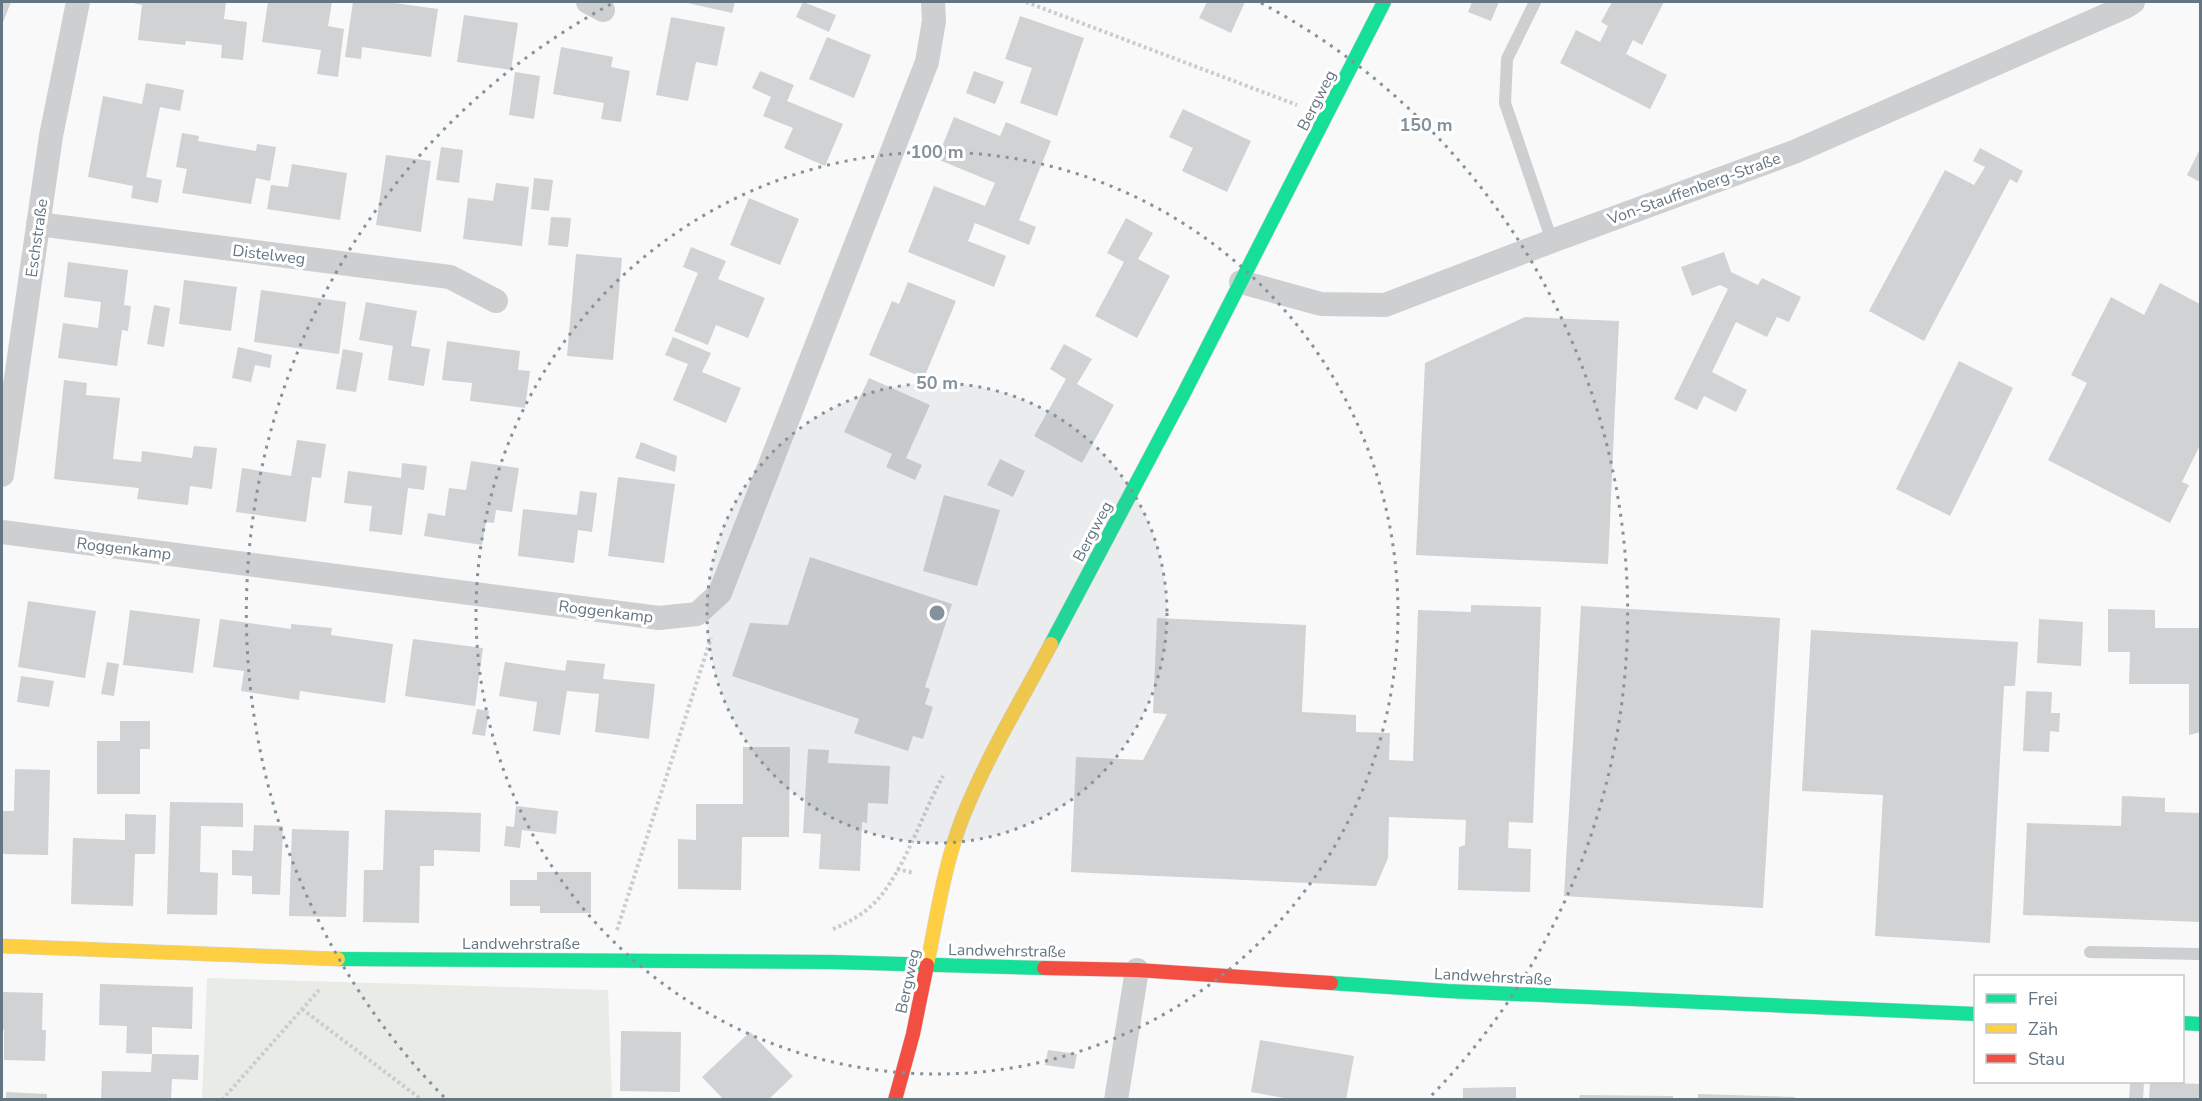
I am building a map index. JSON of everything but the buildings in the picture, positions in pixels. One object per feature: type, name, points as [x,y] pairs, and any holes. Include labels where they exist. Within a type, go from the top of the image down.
[{"type":"street","name":"Eschstraße","points":[[2,475],[51,136],[78,2]]},
{"type":"street","points":[[697,614],[720,593],[923,73],[934,21],[933,2]]},
{"type":"street","name":"Bergweg","points":[[895,1100],[913,1034],[944,879],[962,820],[981,776],[1241,282],[1384,2]]},
{"type":"street","name":"Von-Stauffenberg-Straße","points":[[1241,282],[1321,304],[1385,305],[1794,152],[2133,2]]},
{"type":"street","name":"Distelweg","points":[[38,224],[450,277],[496,301]]},
{"type":"street","name":"Roggenkamp","points":[[2,532],[658,618],[697,614]]},
{"type":"street","name":"Landwehrstraße","points":[[2,946],[348,959],[832,962],[1137,970],[1448,991],[1974,1014]]},
{"type":"street","points":[[1116,1100],[1137,970]]},
{"type":"street","points":[[2184,1023],[2200,1024]]},
{"type":"lane","points":[[1534,2],[1507,59],[1505,103],[1552,241]]},
{"type":"lane","points":[[2090,952],[2200,954]]},
{"type":"path","points":[[1026,2],[1326,118]]},
{"type":"path","points":[[607,960],[712,639],[697,614]]},
{"type":"path","points":[[832,962],[832,929],[849,922],[878,898],[897,869]]},
{"type":"path","points":[[222,1100],[348,959]]},
{"type":"path","points":[[302,1009],[422,1100]]},
{"type":"shaded area","points":[[207,978],[608,990],[612,1099],[202,1099]]},
{"type":"traffic: fast","points":[[1051,644],[1183,395],[1384,2]]},
{"type":"traffic: fast","points":[[338,959],[832,962],[1044,968]]},
{"type":"traffic: fast","points":[[1331,983],[1447,991],[1974,1014]]},
{"type":"traffic: fast","points":[[2184,1023],[2200,1024]]},
{"type":"traffic: slow","points":[[927,965],[946,873],[962,819],[993,752],[1051,644]]},
{"type":"traffic: slow","points":[[2,946],[338,959]]},
{"type":"traffic: jam","points":[[895,1100],[913,1034],[927,965]]},
{"type":"traffic: jam","points":[[1044,968],[1137,970],[1331,983]]}]
